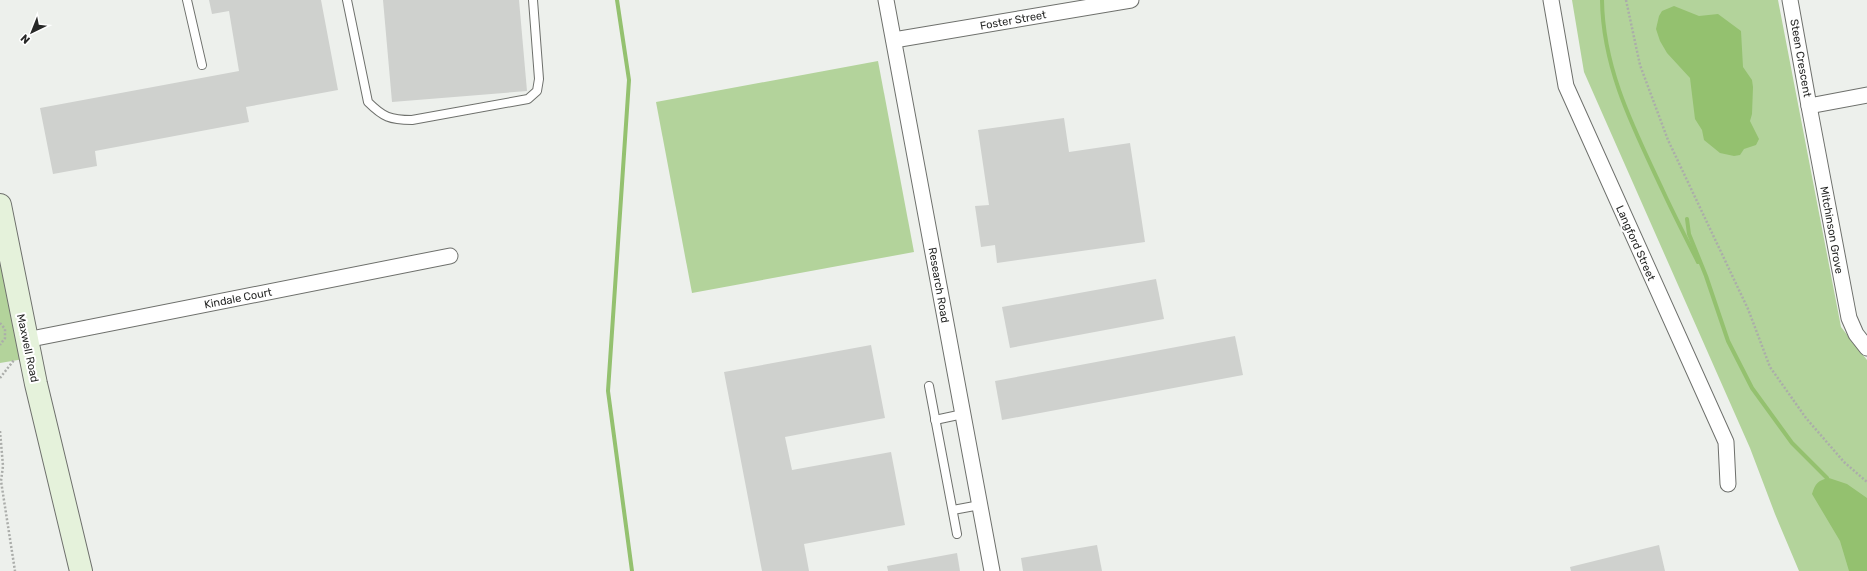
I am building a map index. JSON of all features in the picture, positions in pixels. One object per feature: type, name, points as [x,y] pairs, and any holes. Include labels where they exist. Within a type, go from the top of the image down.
[{"type":"street","name":"Research Road","points":[[886,0],[992,571]]},
{"type":"street","name":"Foster Street","points":[[894,40],[1131,0]]},
{"type":"street","name":"Langford Street","points":[[1551,0],[1566,86],[1726,442],[1728,484]]},
{"type":"street","name":"Steen Crescent","points":[[1790,0],[1809,106],[1867,95]]},
{"type":"street","name":"Mitchinson Grove","points":[[1809,106],[1849,318],[1856,334],[1867,348]]},
{"type":"street","name":"Maxwell Road","points":[[0,205],[26,340],[60,490],[81,571]]},
{"type":"street","name":"Kindale Court","points":[[26,340],[450,256]]},
{"type":"street","name":"Maxwell Road","points":[[60,490],[72,571]]},
{"type":"lane","points":[[187,0],[202,65]]},
{"type":"lane","points":[[347,0],[368,102],[379,113],[393,120],[412,120],[528,99],[537,91],[539,79],[533,0]]},
{"type":"lane","points":[[929,386],[958,534]]},
{"type":"lane","points":[[935,420],[963,414]]},
{"type":"lane","points":[[953,510],[980,505]]},
{"type":"path","points":[[1626,0],[1640,65],[1668,140],[1748,309],[1770,367],[1806,418],[1844,462],[1867,482]]},
{"type":"path","points":[[0,323],[6,329],[5,338],[0,345]]},
{"type":"path","points":[[0,431],[3,466],[1,481],[15,571]]},
{"type":"shaded area","points":[[1572,0],[1778,0],[1841,327],[1867,360],[1867,571],[1799,571],[1775,514],[1750,448],[1584,72]]},
{"type":"shaded area","points":[[1674,6],[1699,16],[1718,14],[1741,31],[1743,67],[1752,80],[1753,87],[1752,114],[1750,121],[1759,139],[1756,145],[1744,149],[1740,155],[1734,156],[1720,153],[1704,140],[1702,130],[1695,119],[1690,78],[1667,53],[1660,41],[1656,29],[1659,16],[1662,11]]},
{"type":"shaded area","points":[[878,61],[914,252],[692,293],[656,102]]},
{"type":"shaded area","points":[[0,203],[30,358],[0,363]]},
{"type":"shaded area","points":[[1829,478],[1847,484],[1867,498],[1867,571],[1849,571],[1840,541],[1812,494],[1818,483]]},
{"type":"building","points":[[209,0],[321,0],[338,90],[246,107],[249,122],[95,151],[97,166],[53,174],[40,108],[239,71],[229,11],[212,14]]},
{"type":"building","points":[[383,0],[519,0],[527,91],[392,102]]},
{"type":"building","points":[[1064,118],[1069,152],[1130,143],[1145,242],[997,263],[995,245],[981,247],[975,206],[989,205],[978,130]]},
{"type":"building","points":[[1156,279],[1164,319],[1010,348],[1002,307]]},
{"type":"building","points":[[1235,336],[1243,375],[1002,420],[995,381]]},
{"type":"building","points":[[871,345],[885,418],[785,437],[792,470],[891,452],[905,525],[804,544],[809,571],[762,571],[724,372]]},
{"type":"building","points":[[1097,545],[1102,571],[1023,571],[1021,558]]},
{"type":"building","points":[[1659,545],[1665,571],[1571,571],[1570,567]]},
{"type":"building","points":[[957,553],[960,571],[888,571],[887,566]]},
{"type":"waterway","points":[[617,0],[629,80],[608,391],[632,571]]},
{"type":"waterway","points":[[1602,0],[1608,51],[1622,98],[1641,145],[1698,262]]},
{"type":"waterway","points":[[1687,219],[1689,234],[1706,276],[1728,341],[1752,388],[1792,443],[1827,478]]}]
